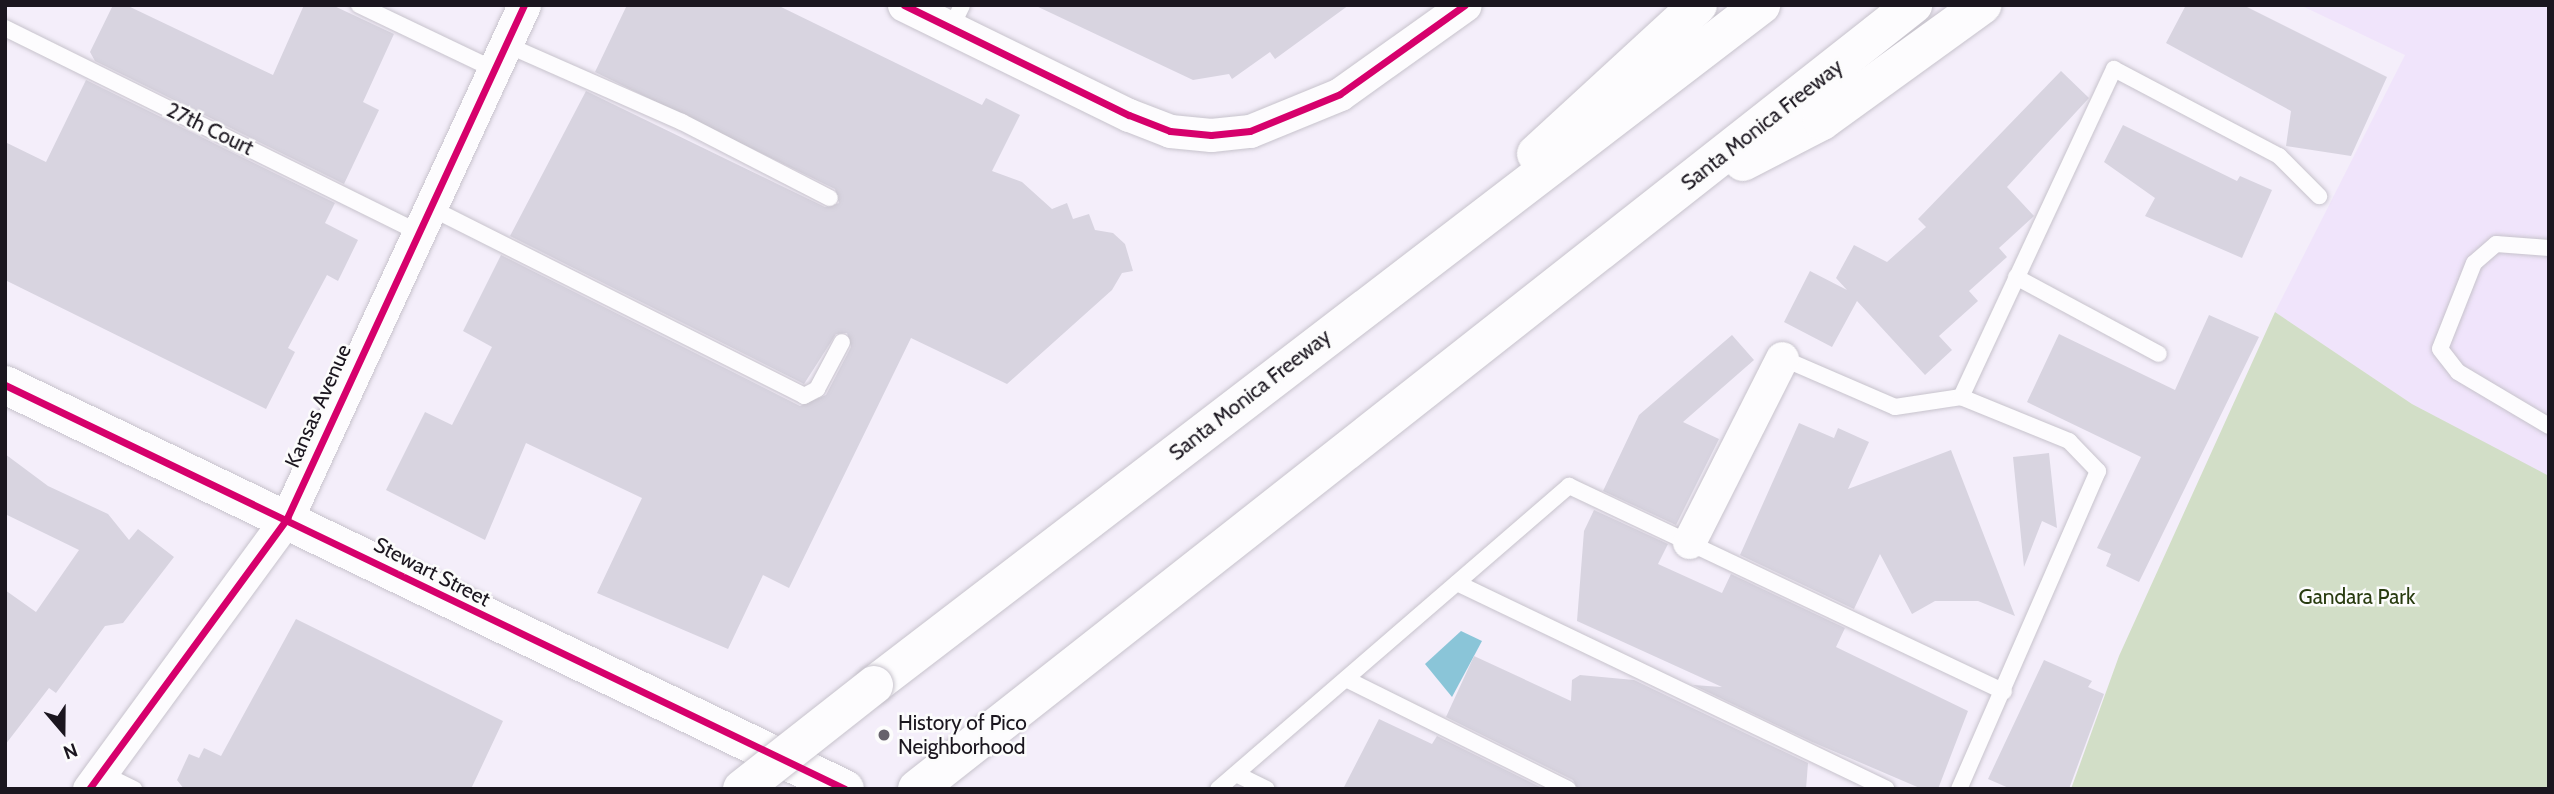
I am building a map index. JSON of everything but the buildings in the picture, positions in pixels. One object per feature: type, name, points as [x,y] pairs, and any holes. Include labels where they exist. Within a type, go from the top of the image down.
[{"type":"main road","points":[[1437,250],[1698,5]]},
{"type":"main road","name":"Santa Monica Freeway","points":[[743,789],[1437,250],[1761,5]]},
{"type":"main road","name":"Santa Monica Freeway","points":[[917,789],[1913,5]]},
{"type":"main road","points":[[1658,208],[1822,121],[1982,5]]},
{"type":"main road","name":"Stewart Street","points":[[5,384],[845,789]]},
{"type":"street","name":"Kansas Avenue","points":[[95,781],[287,518],[421,219],[524,5]]},
{"type":"street","points":[[904,5],[956,17],[1083,94],[1170,131],[1250,131],[1340,94],[1465,5]]},
{"type":"street","points":[[1689,542],[1782,358]]},
{"type":"lane","points":[[359,5],[682,122],[830,198]]},
{"type":"lane","name":"27th Court","points":[[5,28],[804,396],[817,389],[842,342]]},
{"type":"lane","points":[[1961,397],[2114,69],[2279,156],[2319,195]]},
{"type":"lane","points":[[2549,248],[2496,244],[2474,263],[2440,349],[2458,372],[2549,426]]},
{"type":"lane","points":[[2016,277],[2159,354]]},
{"type":"lane","points":[[1782,358],[1895,407],[1961,397],[2069,441],[2098,471],[2004,692],[1959,789]]},
{"type":"lane","points":[[1218,789],[1569,486],[2004,692]]},
{"type":"lane","points":[[1457,583],[1886,789]]},
{"type":"lane","points":[[1346,679],[1568,789]]},
{"type":"lane","points":[[1236,774],[1267,789]]},
{"type":"lane","points":[[95,781],[134,789]]},
{"type":"shaded area","points":[[2300,5],[2549,5],[2549,477],[2412,404],[2275,312],[2405,55]]},
{"type":"green space","name":"Gandara Park","points":[[2275,312],[2412,404],[2549,476],[2549,789],[2071,789],[2119,656]]},
{"type":"water","points":[[1461,631],[1482,641],[1452,697],[1425,664]]},
{"type":"cycle path","points":[[89,789],[287,518],[524,5]]},
{"type":"cycle path","points":[[904,5],[1129,115],[1170,131],[1211,135],[1250,131],[1340,94],[1465,5]]},
{"type":"cycle path","points":[[5,385],[845,789]]},
{"type":"place","name":"History of Pico Neighborhood","points":[[884,735]]}]
